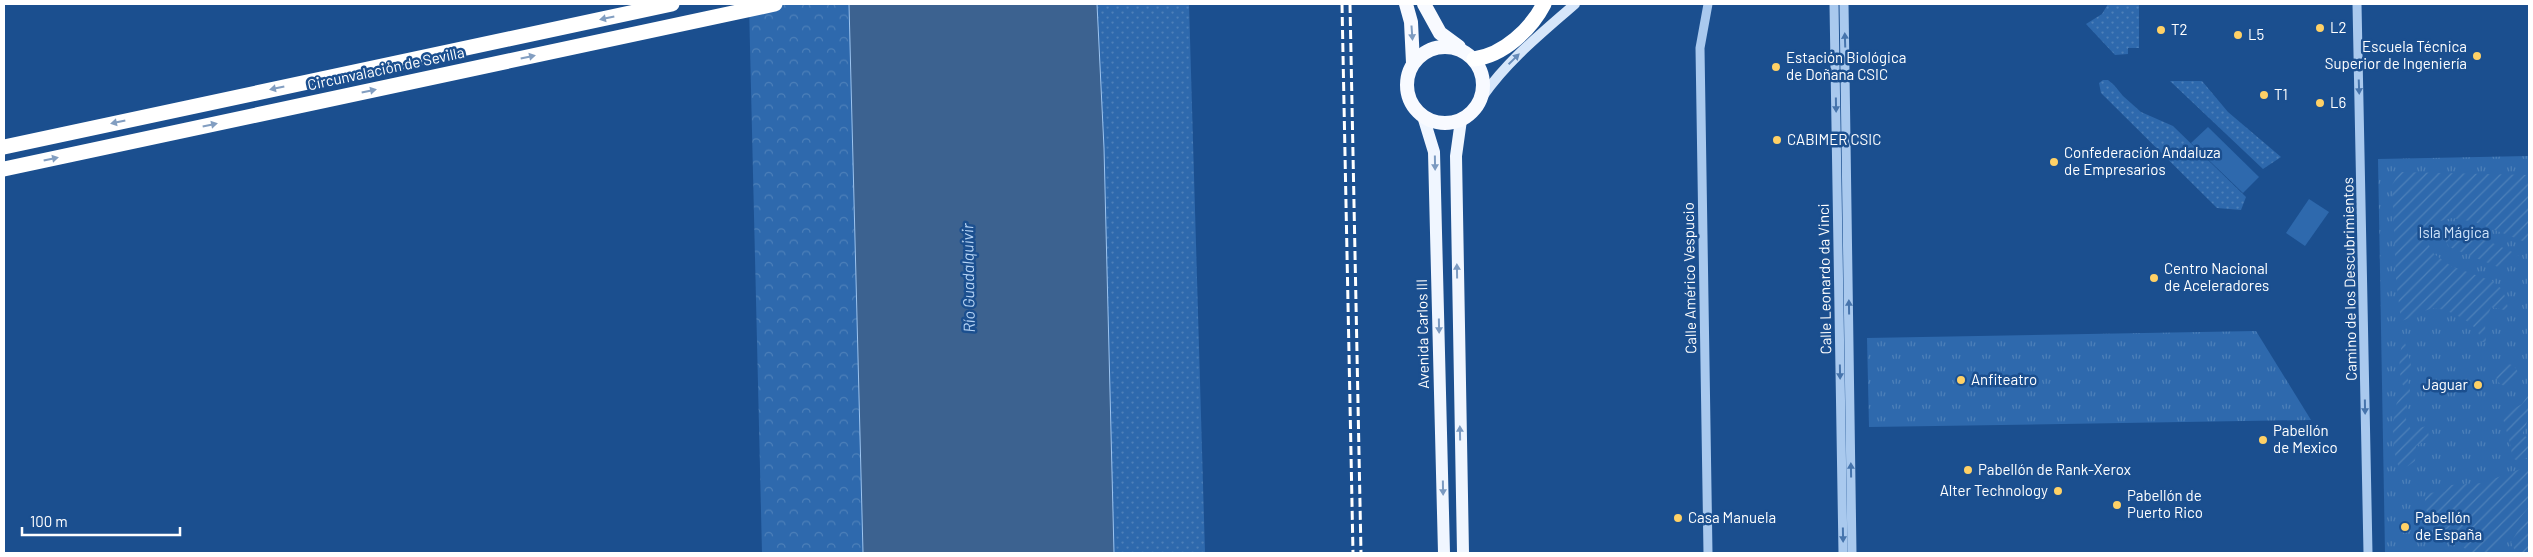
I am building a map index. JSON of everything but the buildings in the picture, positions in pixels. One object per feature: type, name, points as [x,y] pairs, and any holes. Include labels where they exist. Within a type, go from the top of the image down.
[{"type":"highway","name":"Circunvalación de Sevilla","points":[[4,147],[672,4]]},
{"type":"highway","name":"Circunvalación de Sevilla","points":[[4,169],[775,4]]},
{"type":"highway","points":[[1406,4],[1411,22],[1414,63]]},
{"type":"highway","points":[[1424,4],[1440,32],[1474,59],[1481,70],[1484,83],[1478,106],[1461,120],[1442,123],[1423,116],[1414,108],[1408,91],[1408,74],[1414,63],[1423,53],[1435,48],[1448,46],[1461,50]]},
{"type":"highway","points":[[1474,59],[1490,56],[1503,49],[1528,25],[1544,4]]},
{"type":"main road","points":[[1482,96],[1514,58],[1576,4]]},
{"type":"main road","name":"Avenida Carlos III","points":[[1423,116],[1434,152],[1444,553]]},
{"type":"main road","points":[[1461,120],[1456,156],[1462,553]]},
{"type":"street","name":"Calle Américo Vespucio","points":[[1708,4],[1700,48],[1708,553]]},
{"type":"street","name":"Calle Leonardo da Vinci","points":[[1834,4],[1843,553]]},
{"type":"street","name":"Calle Leonardo da Vinci","points":[[1844,4],[1852,553]]},
{"type":"street","name":"Camino de los Descubrimientos","points":[[2357,4],[2368,553]]},
{"type":"green space","points":[[749,4],[849,4],[863,553],[762,553]]},
{"type":"green space","points":[[1096,4],[1189,4],[1205,553],[1113,553]]},
{"type":"green space","points":[[2108,4],[2139,4],[2139,48],[2128,48],[2128,54],[2115,55],[2086,24],[2102,14]]},
{"type":"green space","points":[[2103,80],[2108,80],[2114,85],[2141,112],[2173,126],[2246,197],[2241,210],[2217,208],[2101,93],[2099,83]]},
{"type":"green space","points":[[2170,81],[2202,81],[2228,112],[2281,157],[2263,169]]},
{"type":"green space","points":[[2208,127],[2259,177],[2243,193],[2191,143]]},
{"type":"green space","name":"Isla Mágica","points":[[2529,156],[2529,553],[2385,553],[2378,159]]},
{"type":"green space","points":[[2399,172],[2529,175],[2529,233],[2525,242],[2475,222],[2452,218],[2433,223],[2426,240],[2434,254],[2451,266],[2492,281],[2503,290],[2509,311],[2491,307],[2485,324],[2486,342],[2482,342],[2471,324],[2441,309],[2430,309],[2401,321],[2396,279],[2392,185]]},
{"type":"green space","points":[[2309,199],[2329,212],[2305,246],[2286,233]]},
{"type":"green space","points":[[2454,230],[2488,241],[2519,255],[2498,267],[2449,247],[2444,238]]},
{"type":"green space","points":[[2256,331],[2311,420],[1869,427],[1867,338]]},
{"type":"green space","points":[[2404,339],[2411,365],[2407,375],[2411,396],[2407,404],[2406,419],[2411,430],[2427,426],[2430,443],[2421,443],[2416,446],[2415,461],[2408,466],[2399,468],[2395,454],[2393,429],[2394,413],[2404,392],[2400,355]]},
{"type":"green space","points":[[2507,364],[2515,367],[2518,375],[2515,383],[2507,386],[2499,383],[2496,375],[2499,367]]},
{"type":"green space","points":[[2529,394],[2529,417],[2522,435],[2529,438],[2529,457],[2518,461],[2512,458],[2511,447],[2502,415],[2522,404]]},
{"type":"green space","points":[[2529,466],[2529,507],[2491,553],[2469,553],[2424,508],[2426,493],[2444,492],[2451,485],[2482,483]]},
{"type":"green space","points":[[2529,513],[2529,553],[2516,553],[2511,542]]},
{"type":"water","name":"Río Guadalquivir","points":[[849,4],[1097,4],[1104,148],[1114,553],[863,553]]},
{"type":"railway","points":[[1342,4],[1353,553]]},
{"type":"railway","points":[[1350,4],[1361,553]]},
{"type":"place","name":"L2","points":[[2320,28]]},
{"type":"place","name":"T2","points":[[2161,30]]},
{"type":"place","name":"L5","points":[[2238,35]]},
{"type":"place","name":"Escuela Técnica Superior de Ingeniería","points":[[2477,56]]},
{"type":"place","name":"Estación Biológica de Doñana CSIC","points":[[1776,67]]},
{"type":"place","name":"T1","points":[[2264,95]]},
{"type":"place","name":"L6","points":[[2320,103]]},
{"type":"place","name":"CABIMER CSIC","points":[[1777,140]]},
{"type":"place","name":"Confederación Andaluza de Empresarios","points":[[2054,162]]},
{"type":"place","name":"Centro Nacional de Aceleradores","points":[[2154,278]]},
{"type":"place","name":"Anfiteatro","points":[[1961,380]]},
{"type":"place","name":"Jaguar","points":[[2478,385]]},
{"type":"place","name":"Pabellón de Mexico","points":[[2263,440]]},
{"type":"place","name":"Pabellón de Rank-Xerox","points":[[1968,470]]},
{"type":"place","name":"Alter Technology","points":[[2058,491]]},
{"type":"place","name":"Pabellón de Puerto Rico","points":[[2117,505]]},
{"type":"place","name":"Casa Manuela","points":[[1678,518]]},
{"type":"place","name":"Pabellón de España","points":[[2405,527]]}]
